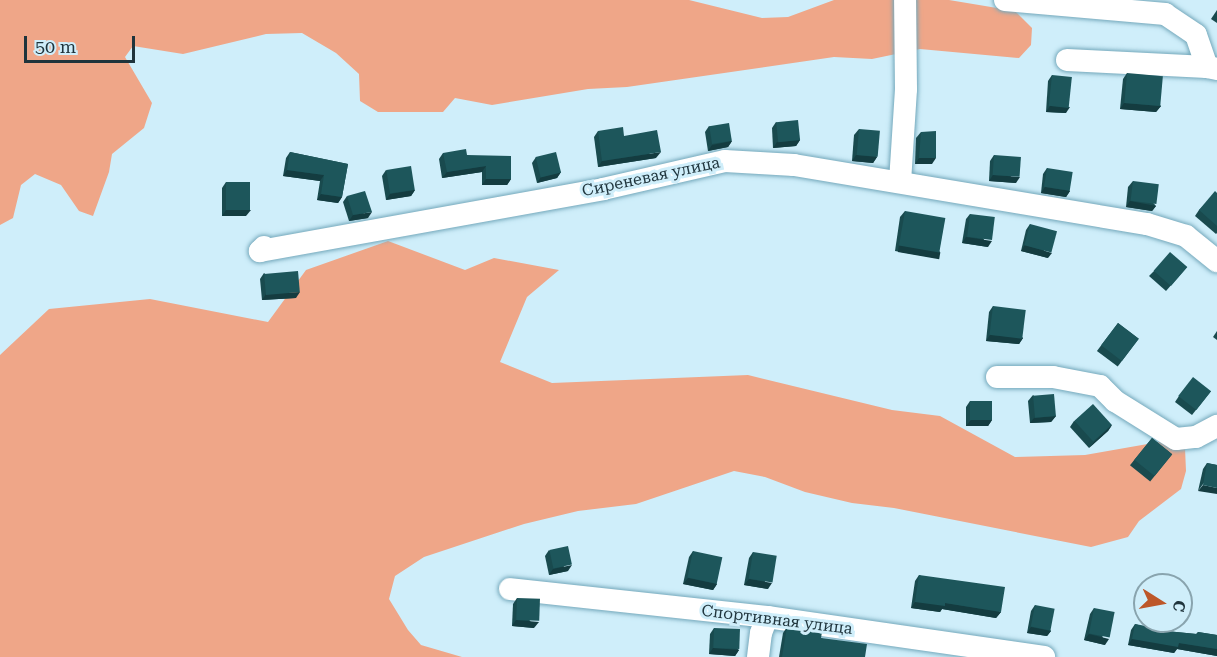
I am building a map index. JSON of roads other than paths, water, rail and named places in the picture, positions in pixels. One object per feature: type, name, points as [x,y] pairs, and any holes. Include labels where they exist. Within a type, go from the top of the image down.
[{"type":"street","points":[[900,182],[906,89],[905,0]]},
{"type":"street","points":[[1005,0],[1165,14],[1196,35],[1212,68],[1067,60]]},
{"type":"street","name":"Сиреневая улица","points":[[264,247],[260,251],[603,189],[725,161],[794,165],[1147,224],[1186,236],[1217,261]]},
{"type":"street","points":[[997,377],[1053,377],[1100,386],[1115,401],[1176,439],[1196,437],[1217,426]]},
{"type":"street","name":"Спортивная улица","points":[[510,589],[767,617],[1016,655],[1044,657]]},
{"type":"street","points":[[758,657],[761,633],[767,617]]}]
